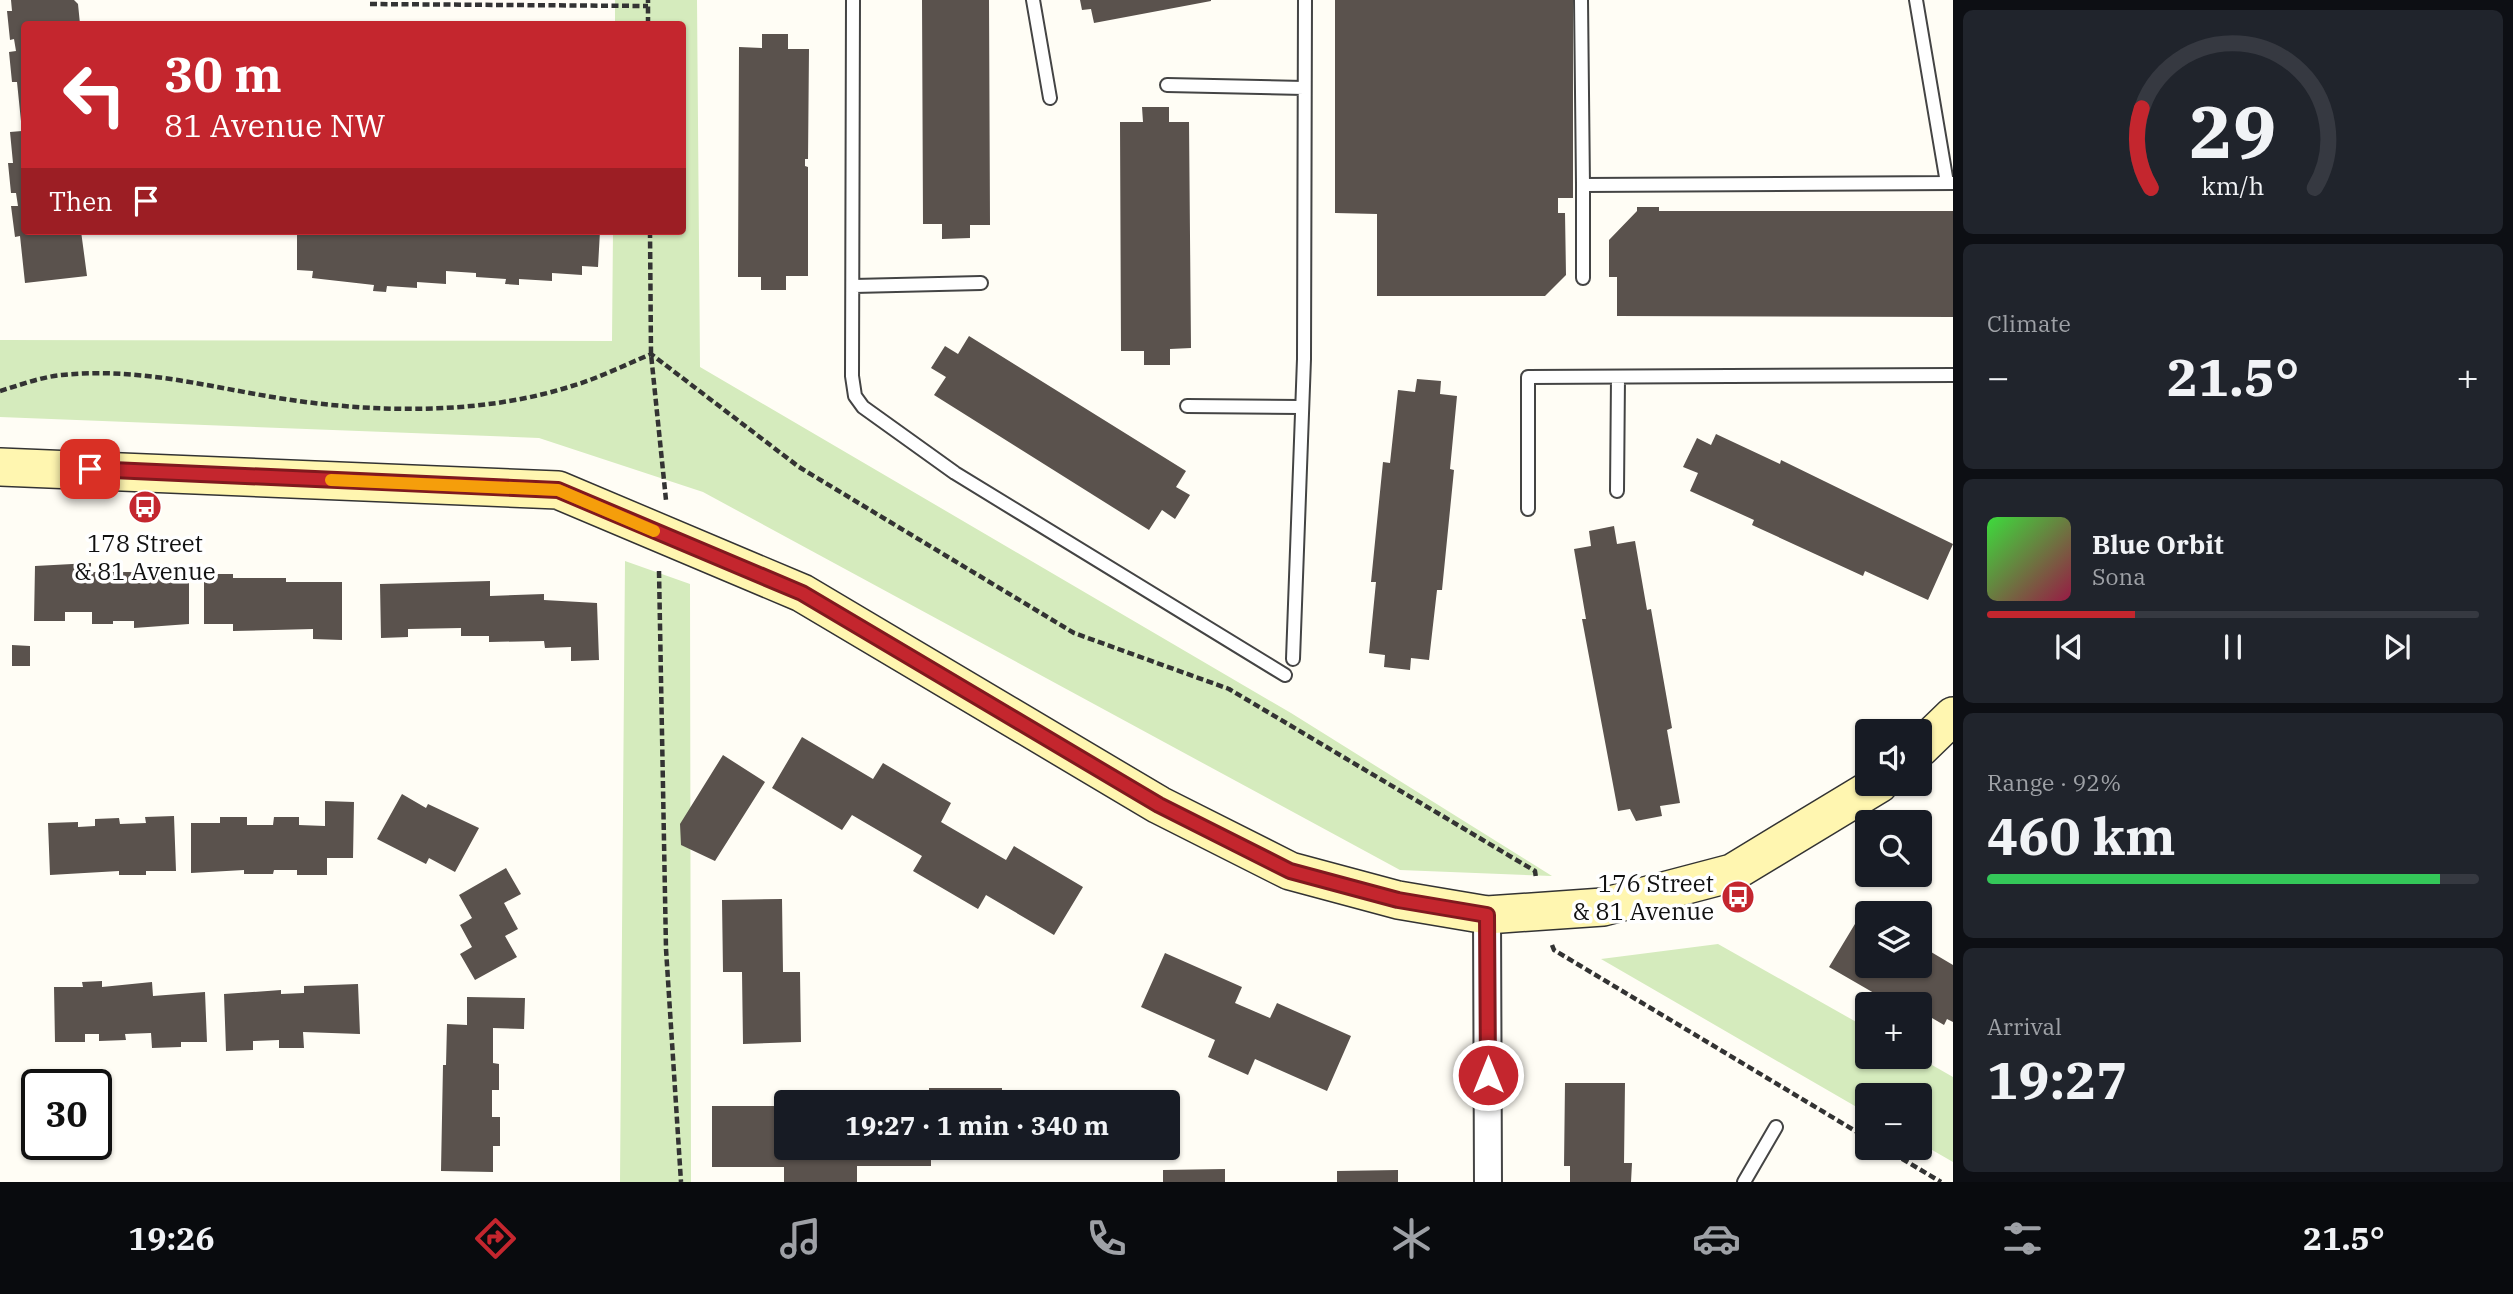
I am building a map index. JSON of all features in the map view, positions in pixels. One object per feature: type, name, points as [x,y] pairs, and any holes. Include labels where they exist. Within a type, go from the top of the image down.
[{"type":"street","points":[[0,467],[558,490],[802,593],[1159,805],[1290,871],[1398,900],[1487,915],[1603,907],[1732,873],[1859,796]]},
{"type":"street","points":[[1932,736],[1953,716]]},
{"type":"street","points":[[1487,915],[1488,1182]]},
{"type":"lane","points":[[853,0],[855,286],[852,376],[855,396],[863,407],[956,473],[1284,675]]},
{"type":"lane","points":[[1033,0],[1050,99]]},
{"type":"lane","points":[[1293,659],[1300,407],[1304,359],[1305,0]]},
{"type":"lane","points":[[1581,0],[1583,278]]},
{"type":"lane","points":[[1583,185],[1950,183],[1916,0]]},
{"type":"lane","points":[[1167,85],[1304,88]]},
{"type":"lane","points":[[855,286],[981,283]]},
{"type":"lane","points":[[1528,509],[1528,377],[1953,375]]},
{"type":"lane","points":[[1617,491],[1618,377]]},
{"type":"lane","points":[[1187,406],[1300,407]]},
{"type":"lane","points":[[1744,1182],[1776,1128]]},
{"type":"path","points":[[370,4],[648,3],[648,21]]},
{"type":"path","points":[[650,235],[651,354],[667,496],[658,557],[666,949],[681,1182]]},
{"type":"path","points":[[0,391],[58,375],[112,372],[160,375],[314,403],[435,408],[491,404],[572,386],[651,354]]},
{"type":"path","points":[[651,354],[799,467],[1074,633],[1229,689],[1535,871],[1553,950],[1855,1131]]},
{"type":"path","points":[[1904,1160],[1941,1182]]},
{"type":"green space","points":[[615,0],[697,0],[700,367],[1291,713],[1552,876],[1400,870],[703,492],[539,438],[0,417],[0,340],[612,341],[613,235],[686,235],[686,21],[615,21]]},
{"type":"green space","points":[[625,561],[690,584],[691,1182],[620,1182]]},
{"type":"green space","points":[[1718,944],[1855,1021],[1855,1069],[1932,1069],[1932,1065],[1953,1077],[1953,1162],[1932,1150],[1932,1083],[1855,1083],[1855,1106],[1601,959]]},
{"type":"building","points":[[11,0],[74,0],[78,4],[80,21],[21,21],[21,121],[17,82],[12,82],[9,52],[16,51],[14,39],[10,40],[7,11],[12,11]]},
{"type":"building","points":[[922,0],[989,0],[990,225],[970,225],[970,238],[942,239],[942,224],[923,224]]},
{"type":"building","points":[[1080,0],[1211,1],[1094,23],[1091,9],[1082,10]]},
{"type":"building","points":[[1335,0],[1573,0],[1573,198],[1558,198],[1558,213],[1565,213],[1566,275],[1545,296],[1377,296],[1377,214],[1335,213]]},
{"type":"building","points":[[762,34],[788,34],[788,49],[809,49],[808,159],[805,159],[805,166],[808,167],[808,276],[786,276],[786,290],[761,290],[761,277],[738,277],[739,47],[762,48]]},
{"type":"building","points":[[1142,107],[1169,107],[1169,122],[1189,122],[1191,348],[1170,349],[1170,365],[1144,365],[1144,351],[1121,351],[1120,122],[1143,122]]},
{"type":"building","points":[[21,131],[21,235],[82,235],[87,276],[25,283],[20,236],[15,237],[11,206],[18,206],[16,193],[11,193],[8,163],[13,163],[10,132]]},
{"type":"building","points":[[1637,207],[1659,207],[1659,211],[1953,211],[1953,317],[1617,316],[1617,277],[1609,277],[1609,240],[1637,211]]},
{"type":"building","points":[[297,235],[600,235],[598,267],[582,266],[582,275],[552,273],[552,281],[519,279],[519,285],[505,284],[506,279],[476,277],[476,273],[446,271],[446,284],[417,282],[417,288],[387,286],[386,292],[373,291],[374,285],[312,278],[313,271],[297,270]]},
{"type":"building","points":[[969,336],[1186,471],[1176,487],[1190,495],[1175,519],[1162,510],[1149,530],[934,395],[946,377],[931,368],[945,346],[958,354]]},
{"type":"building","points":[[1417,379],[1441,381],[1440,394],[1457,396],[1450,469],[1454,470],[1442,590],[1437,590],[1429,660],[1411,658],[1410,670],[1384,667],[1385,655],[1369,653],[1376,582],[1371,582],[1383,462],[1390,463],[1398,390],[1415,392]]},
{"type":"building","points":[[1716,434],[1780,464],[1781,460],[1953,544],[1928,600],[1865,571],[1863,576],[1752,525],[1754,520],[1690,491],[1698,473],[1683,467],[1697,438],[1711,445]]},
{"type":"building","points":[[1614,526],[1617,544],[1635,541],[1647,610],[1651,609],[1672,728],[1667,730],[1680,803],[1660,806],[1662,816],[1636,821],[1630,809],[1618,811],[1582,619],[1586,619],[1574,549],[1591,546],[1589,531]]},
{"type":"building","points":[[91,563],[91,572],[132,572],[132,576],[189,573],[189,624],[134,628],[134,621],[92,624],[92,612],[65,612],[65,621],[34,621],[35,566]]},
{"type":"building","points":[[204,574],[233,574],[233,578],[286,578],[286,582],[342,582],[342,640],[313,639],[313,629],[233,631],[233,624],[204,624]]},
{"type":"building","points":[[490,581],[490,596],[544,594],[544,600],[597,603],[599,660],[571,661],[571,647],[545,648],[544,641],[489,642],[489,636],[461,636],[461,628],[408,629],[408,637],[381,638],[380,584]]},
{"type":"building","points":[[12,645],[30,646],[30,666],[12,666]]},
{"type":"building","points":[[802,737],[873,779],[883,763],[951,803],[941,822],[1006,860],[1014,846],[1083,887],[1054,935],[986,895],[978,909],[913,871],[922,856],[852,815],[842,830],[772,788]]},
{"type":"building","points":[[723,755],[765,782],[715,861],[681,845],[680,824]]},
{"type":"building","points":[[402,794],[426,808],[428,804],[479,828],[455,872],[429,858],[426,864],[377,839]]},
{"type":"building","points":[[325,801],[354,802],[353,858],[327,858],[327,875],[297,875],[297,870],[274,870],[273,874],[244,874],[244,870],[191,873],[191,823],[220,823],[220,817],[247,817],[247,825],[273,825],[274,817],[299,817],[299,825],[325,826]]},
{"type":"building","points":[[174,816],[176,871],[146,871],[146,875],[119,875],[119,871],[50,875],[48,823],[78,822],[78,827],[95,826],[95,819],[119,818],[120,824],[146,823],[145,817]]},
{"type":"building","points":[[506,868],[521,894],[504,903],[518,929],[505,936],[517,957],[475,980],[460,954],[472,947],[460,925],[472,918],[459,895]]},
{"type":"building","points":[[782,899],[783,972],[800,972],[801,1042],[743,1044],[742,972],[723,972],[722,900]]},
{"type":"building","points":[[1855,924],[1855,978],[1932,978],[1932,953],[1953,965],[1953,1022],[1947,1019],[1944,1025],[1932,1018],[1932,992],[1872,992],[1829,967]]},
{"type":"building","points":[[1165,953],[1242,987],[1235,1003],[1270,1018],[1277,1003],[1351,1036],[1327,1091],[1255,1059],[1248,1075],[1208,1057],[1215,1040],[1141,1007]]},
{"type":"building","points":[[102,981],[102,987],[152,982],[153,996],[205,992],[207,1042],[181,1042],[181,1047],[152,1048],[151,1033],[125,1034],[126,1040],[99,1041],[99,1034],[85,1034],[85,1042],[55,1042],[54,987],[83,987],[82,982]]},
{"type":"building","points":[[358,984],[360,1034],[303,1032],[304,1048],[279,1048],[279,1040],[253,1041],[253,1050],[226,1051],[224,994],[281,990],[281,994],[304,993],[304,986]]},
{"type":"building","points":[[467,997],[525,998],[524,1029],[493,1028],[493,1063],[499,1064],[499,1090],[492,1090],[492,1117],[500,1117],[500,1146],[493,1146],[493,1172],[441,1171],[443,1065],[446,1065],[447,1024],[467,1025]]},
{"type":"building","points":[[1565,1083],[1625,1083],[1624,1163],[1632,1163],[1631,1182],[1570,1182],[1570,1166],[1564,1166]]},
{"type":"building","points":[[929,1088],[1002,1088],[1002,1090]]},
{"type":"building","points":[[712,1106],[774,1106],[774,1160],[931,1160],[931,1166],[857,1166],[857,1182],[784,1182],[784,1167],[712,1167]]},
{"type":"building","points":[[1225,1169],[1225,1182],[1163,1182],[1163,1170]]},
{"type":"building","points":[[1398,1170],[1398,1182],[1337,1182],[1337,1171]]},
{"type":"slow traffic","points":[[331,480],[558,490],[654,531]]},
{"type":"place","name":"178 Street & 81 Avenue","points":[[145,507]]},
{"type":"place","name":"176 Street & 81 Avenue","points":[[1738,897]]},
{"type":"route","points":[[90,469],[558,490],[802,593],[1159,805],[1290,871],[1398,900],[1487,915],[1488,1075]]}]
